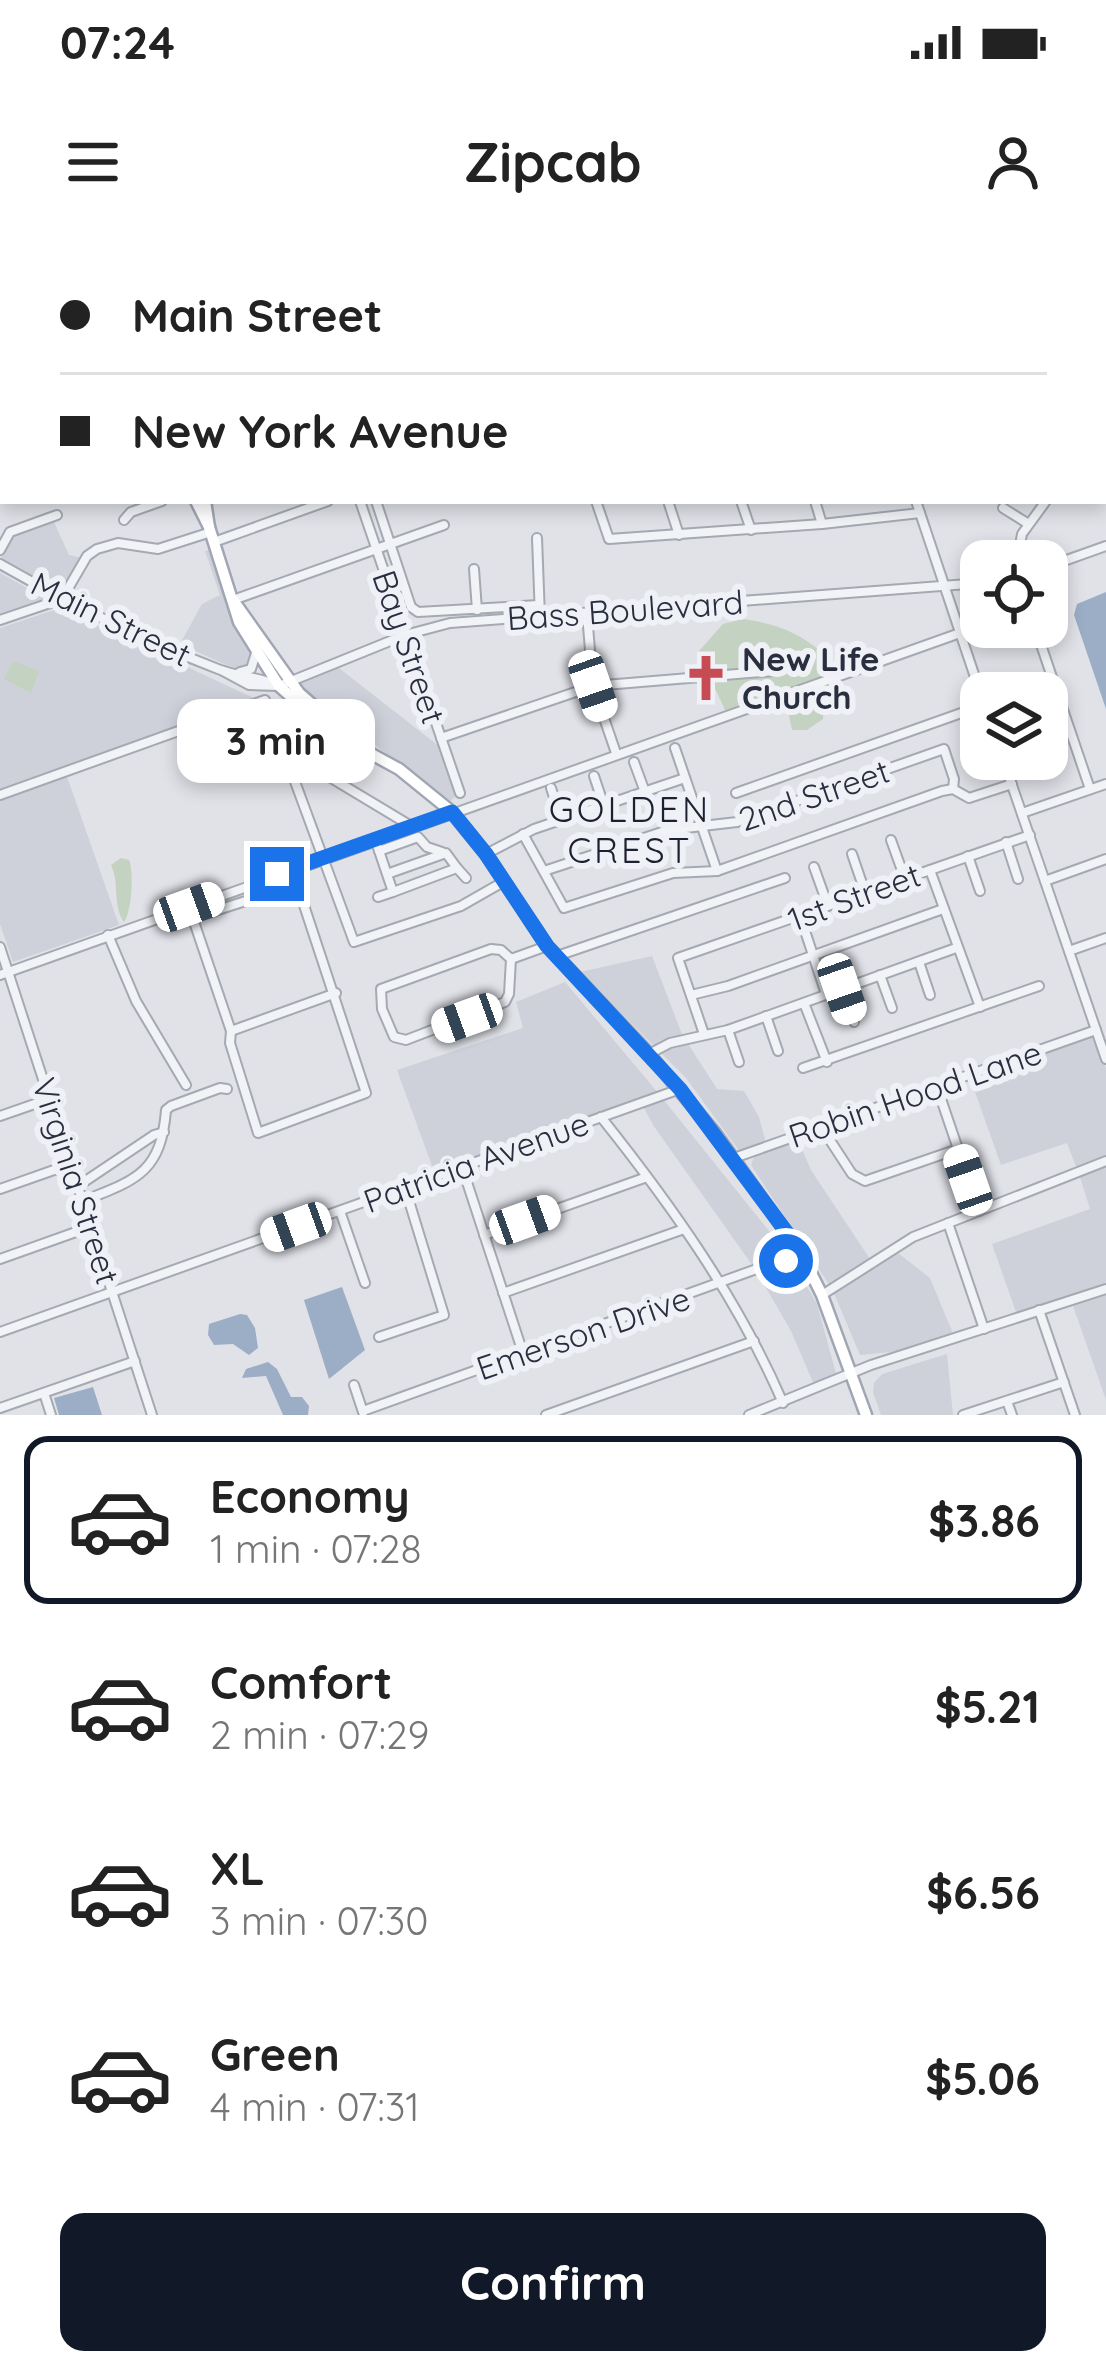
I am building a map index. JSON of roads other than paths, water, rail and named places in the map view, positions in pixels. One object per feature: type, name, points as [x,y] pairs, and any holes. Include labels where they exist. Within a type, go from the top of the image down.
[{"type":"main road","points":[[202,504],[233,600],[284,683]]},
{"type":"main road","points":[[233,600],[233,610],[256,653],[284,683]]},
{"type":"main road","name":"Main Street","points":[[284,683],[331,732],[417,781],[452,812],[556,957],[680,1089],[802,1253],[866,1415]]},
{"type":"street","points":[[124,520],[130,512],[153,504]]},
{"type":"street","points":[[0,620],[62,599],[87,556],[97,549],[118,543],[158,548],[317,504]]},
{"type":"street","name":"Bay Street","points":[[361,504],[460,793]]},
{"type":"street","points":[[377,504],[411,607],[418,612],[539,605]]},
{"type":"street","points":[[597,504],[609,539],[920,513]]},
{"type":"street","points":[[669,504],[679,535]]},
{"type":"street","points":[[742,504],[751,530]]},
{"type":"street","points":[[815,504],[822,524]]},
{"type":"street","points":[[4,973],[960,633],[917,504]]},
{"type":"street","points":[[1023,540],[1027,523],[1043,504]]},
{"type":"street","points":[[1003,508],[1027,523]]},
{"type":"street","points":[[0,550],[10,532],[57,515]]},
{"type":"street","points":[[233,600],[444,525]]},
{"type":"street","points":[[537,538],[540,617]]},
{"type":"street","points":[[1068,560],[1106,546]]},
{"type":"street","name":"Main Street","points":[[0,563],[62,599],[223,671],[284,683]]},
{"type":"street","points":[[474,569],[477,610]]},
{"type":"street","name":"Bass Boulevard","points":[[284,683],[405,635],[450,623],[960,585]]},
{"type":"street","points":[[587,614],[593,686],[616,753]]},
{"type":"street","points":[[1042,648],[1090,789]]},
{"type":"street","points":[[223,671],[251,670],[256,653]]},
{"type":"street","points":[[441,738],[593,686],[772,671]]},
{"type":"street","points":[[0,795],[266,700],[354,942],[461,906],[503,882]]},
{"type":"street","points":[[736,793],[960,713]]},
{"type":"street","points":[[675,748],[717,871]]},
{"type":"street","name":"2nd Street","points":[[544,871],[668,830],[737,822],[944,749],[953,789]]},
{"type":"street","points":[[286,751],[411,826]]},
{"type":"street","points":[[634,762],[645,792]]},
{"type":"street","points":[[594,776],[604,806]]},
{"type":"street","points":[[486,854],[561,819],[685,778]]},
{"type":"street","points":[[1011,780],[1106,1059]]},
{"type":"street","points":[[524,834],[564,908],[673,873],[717,871],[953,789],[969,797],[1012,784]]},
{"type":"street","points":[[1022,813],[1106,784]]},
{"type":"street","points":[[551,788],[561,819]]},
{"type":"street","name":"1st Street","points":[[691,995],[678,958],[1030,835]]},
{"type":"street","points":[[379,851],[418,837],[446,853],[466,878]]},
{"type":"street","points":[[375,839],[393,892]]},
{"type":"street","points":[[891,840],[904,879]]},
{"type":"street","points":[[1006,842],[1018,879]]},
{"type":"street","points":[[387,874],[446,853]]},
{"type":"street","points":[[852,854],[866,893]]},
{"type":"street","points":[[968,856],[980,891]]},
{"type":"street","points":[[1045,881],[1106,859]]},
{"type":"street","points":[[814,867],[828,906]]},
{"type":"street","points":[[377,897],[457,868]]},
{"type":"street","points":[[189,907],[231,1031],[230,1043],[258,1133],[366,1093],[292,869]]},
{"type":"street","points":[[930,870],[980,1006]]},
{"type":"street","points":[[556,957],[785,878]]},
{"type":"street","points":[[193,918],[298,884]]},
{"type":"street","points":[[704,1034],[691,995],[943,909]]},
{"type":"street","points":[[800,916],[826,994]]},
{"type":"street","points":[[108,935],[136,1000],[185,1085]]},
{"type":"street","points":[[1069,951],[1106,938]]},
{"type":"street","points":[[511,959],[547,946]]},
{"type":"street","name":"Virginia Street","points":[[0,947],[4,973],[152,1415]]},
{"type":"street","points":[[649,1054],[956,948]]},
{"type":"street","points":[[491,949],[511,959],[505,1002],[406,1040],[394,1037],[381,989],[491,949]]},
{"type":"street","points":[[919,962],[929,995]]},
{"type":"street","points":[[880,975],[892,1008]]},
{"type":"street","points":[[803,1068],[1039,986]]},
{"type":"street","points":[[842,989],[854,1022]]},
{"type":"street","points":[[231,1031],[336,993]]},
{"type":"street","points":[[804,1003],[827,1061]]},
{"type":"street","points":[[766,1016],[778,1052]]},
{"type":"street","points":[[728,1030],[739,1063]]},
{"type":"street","name":"Robin Hood Lane","points":[[734,1158],[1096,1030]]},
{"type":"street","points":[[937,1087],[979,1211]]},
{"type":"street","points":[[83,1201],[137,1180],[164,1141],[166,1110],[171,1106],[220,1088],[227,1090]]},
{"type":"street","name":"Patricia Avenue","points":[[0,1332],[680,1089]]},
{"type":"street","points":[[0,1116],[49,1099]]},
{"type":"street","points":[[601,1118],[648,1176],[722,1285],[783,1403]]},
{"type":"street","points":[[822,1129],[852,1174],[866,1181],[958,1149]]},
{"type":"street","points":[[78,1186],[164,1132]]},
{"type":"street","points":[[822,1295],[888,1250],[1106,1161]]},
{"type":"street","points":[[0,1189],[71,1164]]},
{"type":"street","points":[[462,1167],[523,1353]]},
{"type":"street","points":[[484,1234],[648,1176]]},
{"type":"street","points":[[379,1337],[444,1315],[405,1188]]},
{"type":"street","points":[[340,1211],[365,1283]]},
{"type":"street","points":[[947,1223],[984,1329]]},
{"type":"street","points":[[0,1259],[90,1227]]},
{"type":"street","points":[[503,1293],[684,1229]]},
{"type":"street","name":"Emerson Drive","points":[[363,1413],[802,1253]]},
{"type":"street","points":[[749,1415],[852,1373],[1106,1289]]},
{"type":"street","points":[[1039,1310],[1075,1415]]},
{"type":"street","points":[[546,1415],[754,1341]]},
{"type":"street","points":[[0,1408],[135,1361]]},
{"type":"street","points":[[963,1415],[1064,1382]]},
{"type":"street","points":[[354,1385],[363,1413]]},
{"type":"street","points":[[44,1393],[51,1415]]},
{"type":"street","points":[[1007,1401],[1012,1415]]},
{"type":"water","points":[[1106,592],[1106,709],[1074,615],[1077,604]]},
{"type":"water","points":[[342,1287],[365,1350],[329,1379],[304,1300]]},
{"type":"water","points":[[247,1315],[255,1328],[258,1348],[249,1355],[233,1344],[214,1345],[208,1335],[209,1324]]},
{"type":"water","points":[[268,1362],[277,1369],[291,1397],[302,1397],[309,1406],[308,1415],[283,1415],[266,1376],[242,1378],[246,1369]]},
{"type":"water","points":[[93,1387],[102,1415],[59,1415],[54,1398]]},
{"type":"place","name":"New Life Church","points":[[706,678]]},
{"type":"district","name":"GOLDEN CREST","points":[[630,830]]}]
